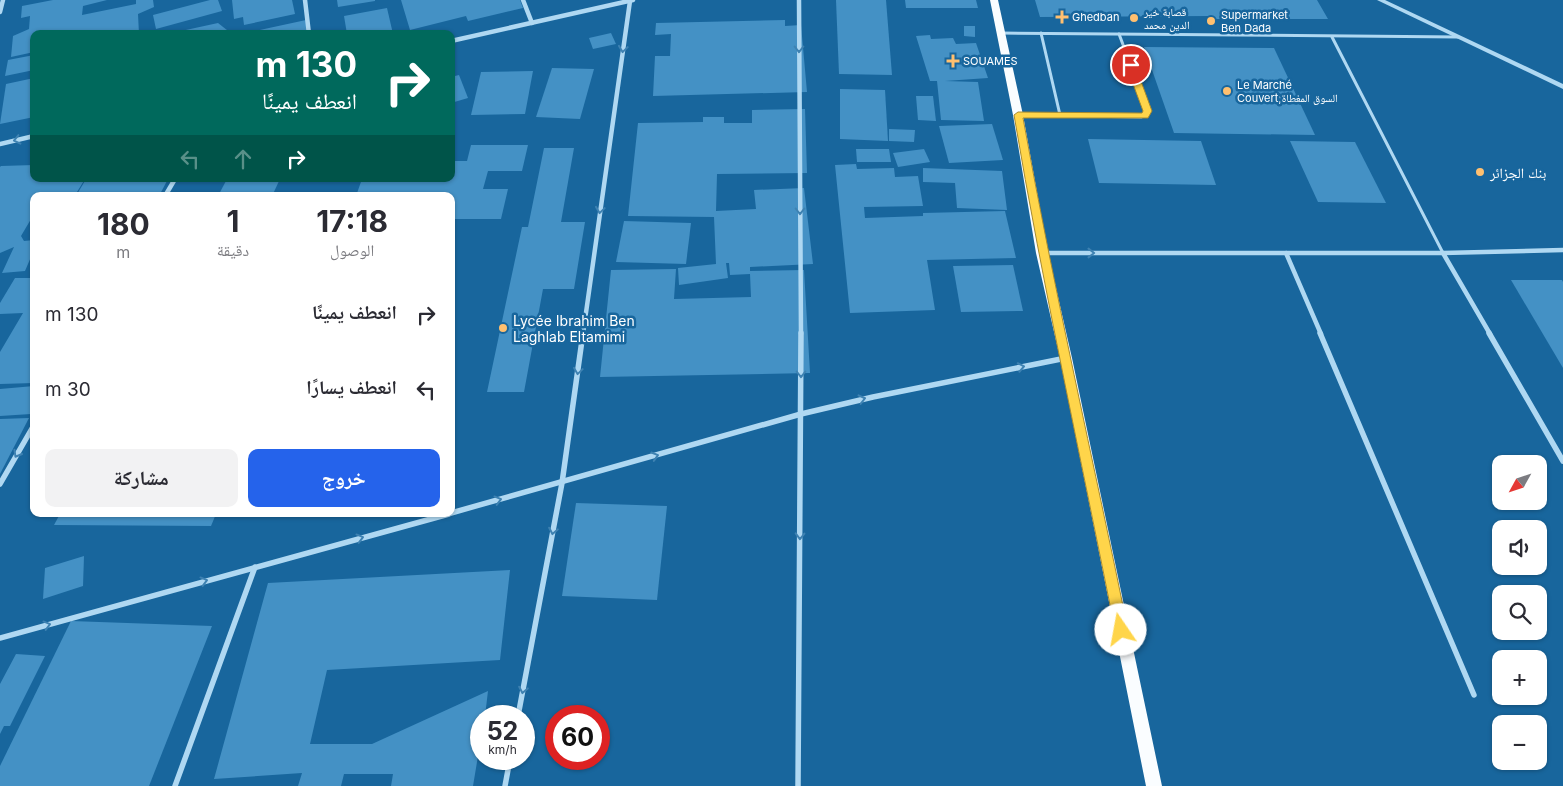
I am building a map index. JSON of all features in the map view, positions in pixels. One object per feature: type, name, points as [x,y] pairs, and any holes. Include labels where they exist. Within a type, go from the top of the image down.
[{"type":"main road","points":[[994,0],[1018,115],[1042,253],[1066,358],[1154,786]]},
{"type":"street","points":[[0,12],[3,0]]},
{"type":"street","points":[[305,0],[309,30]]},
{"type":"street","points":[[523,0],[532,23]]},
{"type":"street","points":[[455,41],[631,0],[562,483],[520,705]]},
{"type":"street","points":[[798,786],[802,414],[799,0]]},
{"type":"street","points":[[1380,0],[1563,86]]},
{"type":"street","points":[[1,145],[30,137]]},
{"type":"street","points":[[1042,253],[1443,253],[1563,250]]},
{"type":"street","points":[[1286,252],[1474,694]]},
{"type":"street","points":[[1443,253],[1563,461]]},
{"type":"street","points":[[455,512],[872,396],[1066,358]]},
{"type":"street","points":[[0,484],[30,432]]},
{"type":"street","points":[[0,638],[436,517]]},
{"type":"street","points":[[175,786],[255,567]]},
{"type":"street","points":[[505,786],[508,770]]},
{"type":"lane","points":[[1001,33],[1458,37]]},
{"type":"lane","points":[[1041,33],[1060,115]]},
{"type":"lane","points":[[1018,115],[1141,117],[1146,115],[1148,111],[1120,34]]},
{"type":"lane","points":[[1332,37],[1443,253]]},
{"type":"building","points":[[53,0],[107,0],[83,6],[82,15],[136,4],[136,0],[153,0],[154,7],[138,14],[139,30],[30,30],[30,53],[11,57],[13,36],[29,29],[30,16],[21,18],[22,6]]},
{"type":"building","points":[[210,0],[218,0],[222,11],[156,29],[153,15]]},
{"type":"building","points":[[232,0],[292,0],[295,14],[244,25],[243,17],[234,19]]},
{"type":"building","points":[[337,0],[375,0],[375,1],[338,7]]},
{"type":"building","points":[[401,0],[520,0],[523,8],[468,21],[466,16],[410,30]]},
{"type":"building","points":[[836,0],[886,0],[892,75],[839,74]]},
{"type":"building","points":[[905,0],[976,0],[978,8],[906,8]]},
{"type":"building","points":[[1035,0],[1317,0],[1328,19],[1212,19],[1211,16],[1040,17]]},
{"type":"building","points":[[387,8],[392,30],[346,30],[344,16]]},
{"type":"building","points":[[306,20],[308,30],[260,30]]},
{"type":"building","points":[[785,20],[785,26],[801,25],[807,92],[653,96],[655,56],[670,56],[671,34],[655,35],[656,23]]},
{"type":"building","points":[[218,23],[227,30],[186,30]]},
{"type":"building","points":[[964,26],[975,26],[975,37],[964,36]]},
{"type":"building","points":[[611,33],[616,44],[593,49],[589,38]]},
{"type":"building","points":[[930,35],[931,39],[953,38],[956,44],[976,43],[988,78],[945,81],[978,82],[984,121],[941,120],[937,81],[930,81],[916,36]]},
{"type":"building","name":"Le Marché Couvert;السوق المغطاة","points":[[1144,47],[1274,48],[1315,135],[1174,133]]},
{"type":"building","points":[[30,56],[30,71],[5,76],[8,60]]},
{"type":"building","points":[[552,68],[594,69],[580,119],[536,117]]},
{"type":"building","points":[[533,71],[525,114],[471,115],[481,72]]},
{"type":"building","points":[[459,75],[468,98],[455,102],[455,76]]},
{"type":"building","points":[[30,79],[30,118],[0,124],[6,84]]},
{"type":"building","points":[[840,89],[885,90],[888,141],[840,139]]},
{"type":"building","points":[[916,96],[933,96],[936,121],[918,120]]},
{"type":"building","points":[[805,109],[807,173],[717,174],[716,211],[756,209],[754,190],[804,188],[813,264],[750,267],[750,271],[804,270],[810,373],[600,377],[611,270],[676,269],[674,299],[751,297],[750,274],[730,275],[729,263],[726,263],[728,278],[679,285],[678,268],[716,264],[714,217],[628,216],[638,123],[703,122],[703,117],[724,117],[724,123],[752,123],[752,110]]},
{"type":"building","points":[[992,124],[1003,160],[949,163],[939,126]]},
{"type":"building","points":[[889,129],[915,130],[914,142],[889,141]]},
{"type":"building","points":[[1088,139],[1201,141],[1216,185],[1099,183]]},
{"type":"building","points":[[1290,141],[1355,142],[1386,203],[1318,202]]},
{"type":"building","points":[[471,145],[528,145],[522,171],[488,171],[483,189],[508,189],[501,219],[455,219],[455,192],[357,192],[361,182],[455,182],[455,161],[467,161]]},
{"type":"building","points":[[544,148],[574,148],[561,222],[585,222],[574,289],[543,289],[524,392],[487,392],[522,227],[528,227]]},
{"type":"building","points":[[856,149],[889,149],[891,162],[857,162]]},
{"type":"building","points":[[924,149],[930,162],[898,167],[893,153]]},
{"type":"building","points":[[856,164],[857,169],[894,168],[895,177],[918,176],[923,206],[864,207],[865,218],[923,216],[923,213],[1005,211],[1016,258],[927,260],[935,310],[850,313],[835,165]]},
{"type":"building","points":[[30,165],[30,182],[83,182],[77,192],[30,192],[30,221],[21,236],[24,241],[30,240],[30,259],[25,271],[2,273],[14,247],[0,253],[1,166]]},
{"type":"building","points":[[923,168],[1002,171],[1007,210],[957,208],[955,183],[923,182]]},
{"type":"building","points":[[84,182],[166,182],[161,192],[78,192]]},
{"type":"building","points":[[225,182],[279,182],[274,192],[220,192]]},
{"type":"building","points":[[624,221],[691,223],[686,264],[616,262]]},
{"type":"building","points":[[1013,265],[1023,311],[961,312],[953,266]]},
{"type":"building","points":[[15,278],[30,278],[30,383],[0,384],[0,352],[23,313],[0,314],[0,303]]},
{"type":"building","points":[[1511,280],[1562,280],[1563,368]]},
{"type":"building","points":[[30,386],[30,414],[0,416],[0,389]]},
{"type":"building","points":[[29,418],[0,474],[0,419]]},
{"type":"building","points":[[576,503],[667,506],[657,600],[562,596]]},
{"type":"building","points":[[58,517],[215,517],[211,526],[54,525]]},
{"type":"building","points":[[84,556],[83,586],[43,599],[45,568]]},
{"type":"building","points":[[510,570],[500,660],[327,670],[310,744],[372,744],[488,691],[486,705],[470,705],[470,770],[476,770],[473,786],[391,786],[393,774],[344,774],[341,786],[298,786],[302,773],[214,779],[268,583]]},
{"type":"building","points":[[71,621],[212,626],[149,786],[0,786],[0,766]]},
{"type":"building","points":[[16,654],[45,656],[10,726],[4,726],[0,734],[0,684]]},
{"type":"place","name":"Ghedban","points":[[1062,17]]},
{"type":"place","name":"قصابة خير الدين محمد","points":[[1134,18]]},
{"type":"place","name":"Supermarket Ben Dada","points":[[1211,21]]},
{"type":"place","name":"SOUAMES","points":[[953,61]]},
{"type":"place","name":"Le Marché Couvert;السوق المغطاة","points":[[1227,91]]},
{"type":"place","name":"بنك الجزائر","points":[[1480,172]]},
{"type":"place","name":"Lycée Ibrahim Ben Laghlab Eltamimi","points":[[503,328]]},
{"type":"route","points":[[1121,630],[1066,358],[1042,253],[1018,115],[1145,116],[1148,111],[1131,65]]}]
